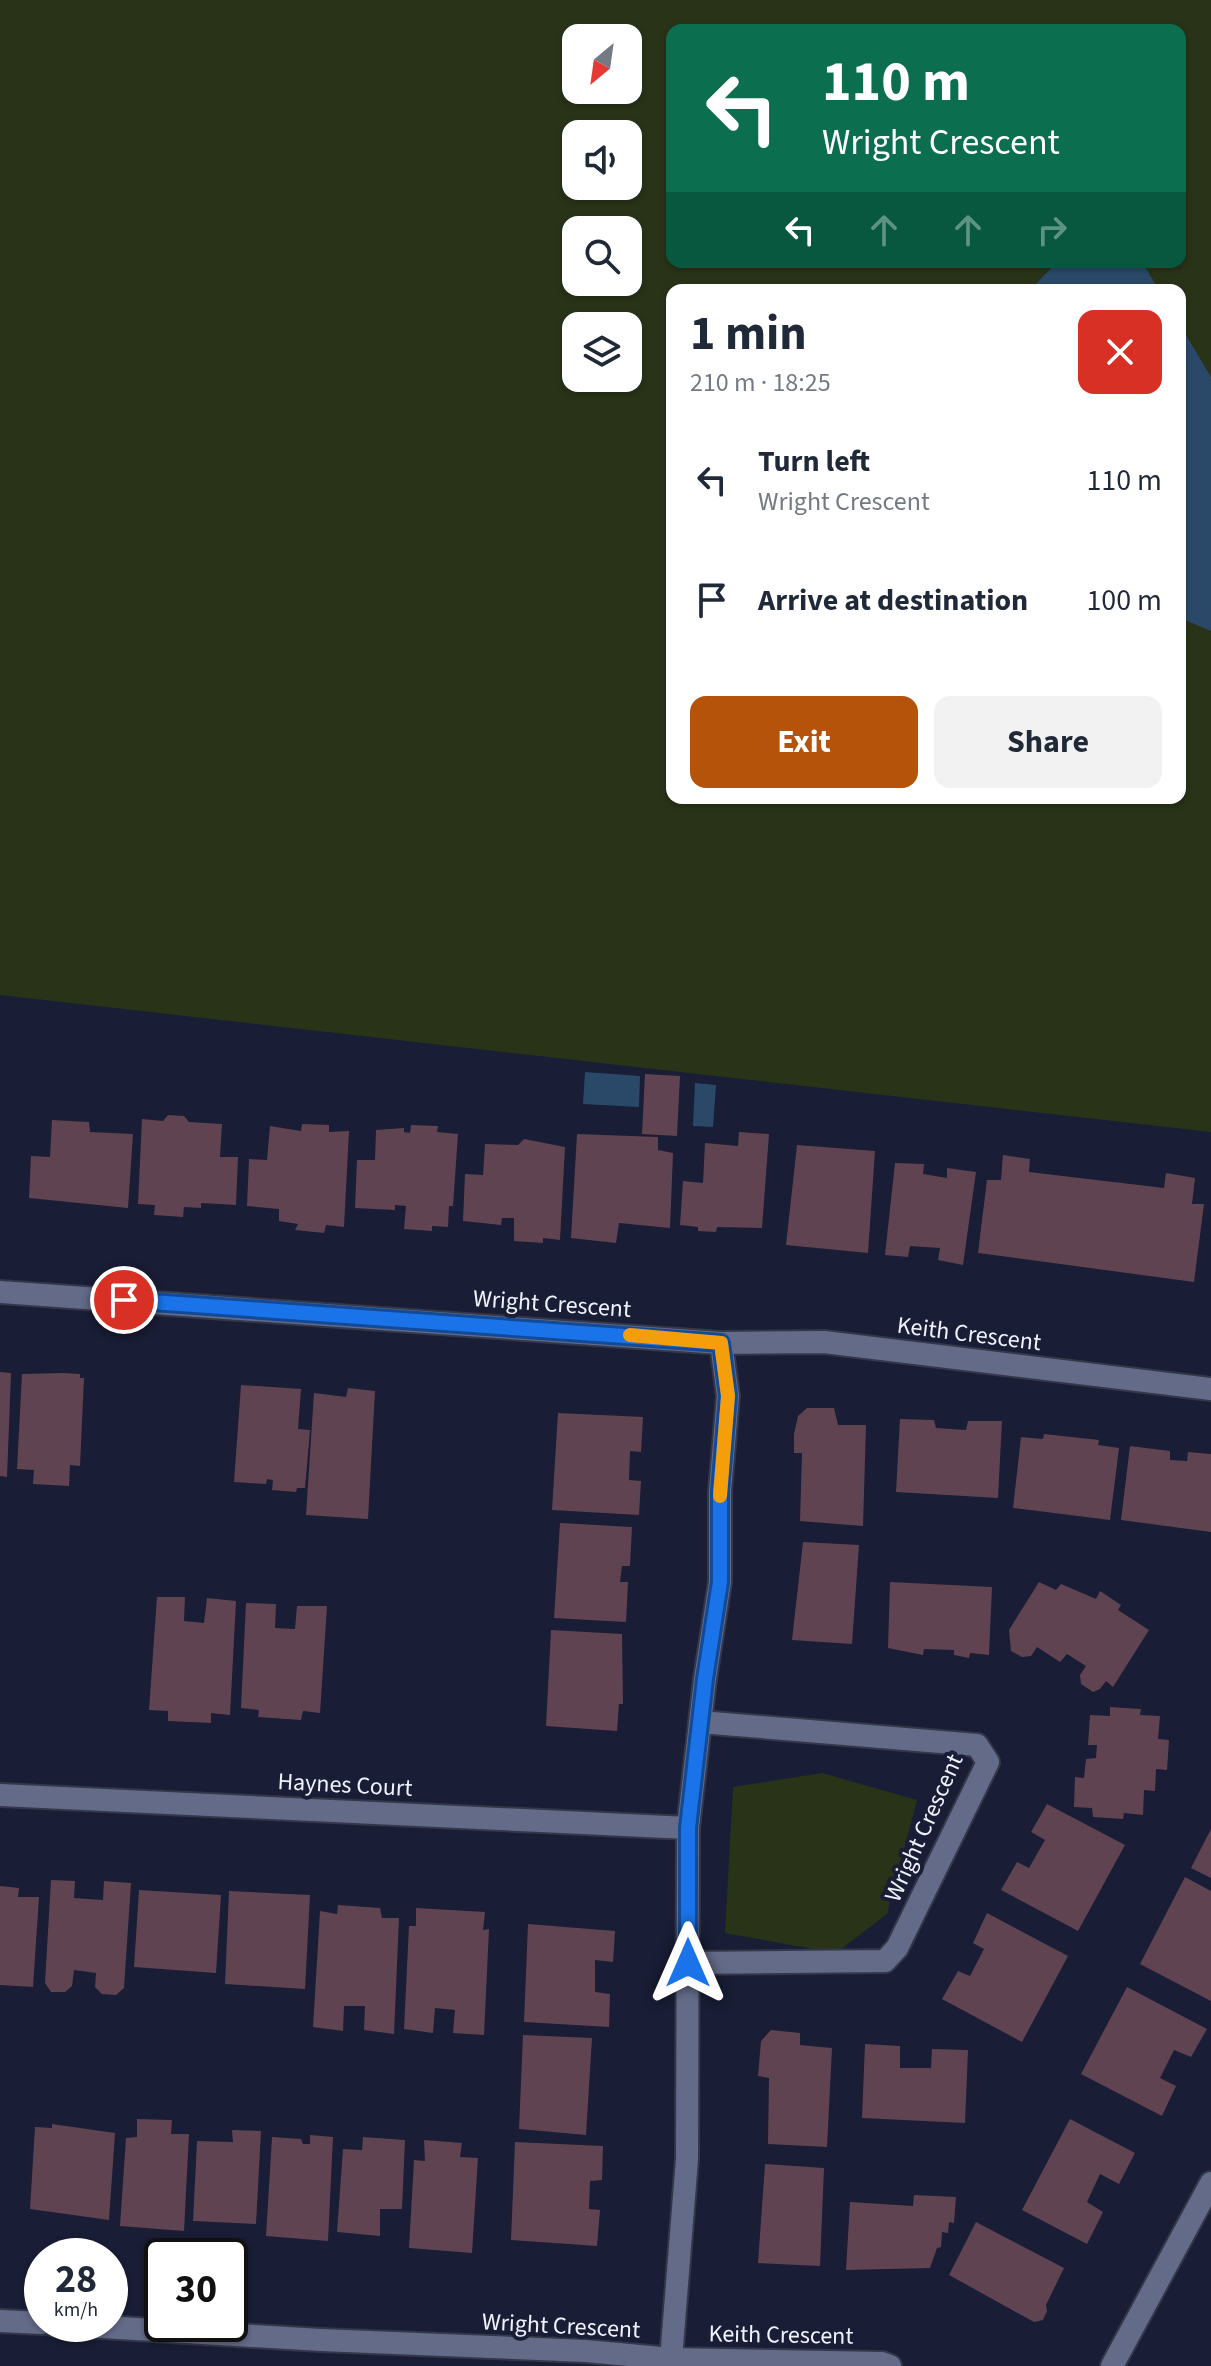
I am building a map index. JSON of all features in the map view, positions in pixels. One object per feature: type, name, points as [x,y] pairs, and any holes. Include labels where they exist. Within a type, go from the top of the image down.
[{"type":"street","name":"Wright Crescent","points":[[0,1292],[721,1343],[728,1396],[720,1491],[720,1582],[688,1828],[687,2159],[671,2359],[586,2351],[128,2329]]},
{"type":"street","name":"Keith Crescent","points":[[721,1343],[824,1342],[1211,1389]]},
{"type":"street","name":"Wright Crescent","points":[[688,1963],[885,1961],[897,1948],[988,1762],[977,1745],[700,1722]]},
{"type":"street","name":"Haynes Court","points":[[0,1795],[688,1828]]},
{"type":"street","points":[[1112,2366],[1211,2183]]},
{"type":"street","points":[[0,2321],[24,2322]]},
{"type":"street","name":"Keith Crescent","points":[[671,2359],[890,2366]]},
{"type":"green space","points":[[0,0],[1211,0],[1211,1132],[0,995]]},
{"type":"green space","points":[[822,1773],[917,1800],[887,1914],[836,1953],[725,1933],[733,1787]]},
{"type":"water","points":[[1051,268],[1146,268],[1155,284],[1036,284]]},
{"type":"water","points":[[1186,335],[1211,377],[1211,631],[1186,621]]},
{"type":"water","points":[[585,1072],[640,1076],[639,1107],[583,1104]]},
{"type":"water","points":[[695,1083],[716,1085],[713,1127],[693,1126]]},
{"type":"building","points":[[645,1074],[680,1076],[677,1136],[642,1134]]},
{"type":"building","points":[[168,1115],[184,1116],[189,1122],[222,1124],[220,1157],[238,1157],[236,1205],[201,1203],[201,1208],[184,1207],[183,1217],[154,1215],[155,1205],[138,1204],[142,1119],[163,1121]]},
{"type":"building","points":[[52,1120],[89,1122],[90,1132],[133,1134],[128,1208],[29,1198],[31,1156],[50,1157]]},
{"type":"building","points":[[302,1124],[329,1125],[329,1132],[349,1131],[344,1227],[326,1225],[324,1233],[295,1230],[298,1224],[279,1221],[279,1209],[247,1206],[249,1159],[267,1160],[270,1126],[301,1131]]},
{"type":"building","points":[[411,1125],[438,1126],[437,1132],[458,1134],[453,1206],[449,1206],[448,1227],[432,1226],[432,1231],[404,1229],[406,1206],[395,1205],[395,1210],[355,1208],[357,1160],[375,1160],[376,1130],[404,1128],[404,1132],[410,1133]]},
{"type":"building","points":[[739,1132],[769,1134],[762,1228],[717,1227],[716,1232],[698,1231],[698,1227],[680,1225],[683,1181],[703,1183],[705,1143],[738,1146]]},
{"type":"building","points":[[577,1134],[658,1137],[658,1150],[673,1153],[670,1228],[619,1223],[616,1243],[571,1238]]},
{"type":"building","points":[[524,1139],[565,1147],[560,1240],[543,1238],[543,1243],[514,1241],[514,1218],[502,1218],[501,1225],[463,1221],[465,1174],[483,1175],[485,1144],[518,1145]]},
{"type":"building","points":[[797,1145],[875,1151],[868,1253],[786,1245]]},
{"type":"building","points":[[1003,1155],[1030,1159],[1029,1172],[1164,1188],[1166,1173],[1195,1178],[1192,1204],[1204,1204],[1194,1282],[978,1253],[987,1180],[1001,1180]]},
{"type":"building","points":[[895,1163],[924,1164],[923,1174],[947,1178],[947,1168],[976,1172],[963,1265],[938,1260],[940,1248],[910,1246],[908,1257],[885,1255]]},
{"type":"building","points":[[0,1372],[11,1373],[7,1477],[0,1476]]},
{"type":"building","points":[[22,1374],[80,1374],[80,1378],[84,1378],[80,1466],[70,1465],[69,1486],[33,1484],[34,1470],[17,1469]]},
{"type":"building","points":[[241,1385],[301,1389],[298,1429],[310,1430],[305,1488],[297,1488],[296,1492],[272,1490],[273,1480],[267,1479],[266,1484],[234,1482]]},
{"type":"building","points":[[348,1388],[375,1391],[368,1519],[306,1515],[314,1393],[346,1397]]},
{"type":"building","points":[[807,1408],[834,1408],[838,1425],[866,1425],[863,1526],[800,1521],[802,1453],[794,1453],[794,1434],[798,1416]]},
{"type":"building","points":[[558,1413],[643,1417],[641,1452],[630,1451],[629,1480],[641,1481],[639,1515],[552,1510]]},
{"type":"building","points":[[900,1419],[934,1420],[936,1428],[966,1430],[968,1421],[1002,1421],[998,1498],[896,1492]]},
{"type":"building","points":[[1044,1434],[1099,1440],[1098,1445],[1119,1448],[1110,1520],[1013,1508],[1021,1437],[1043,1439]]},
{"type":"building","points":[[1130,1446],[1170,1451],[1170,1460],[1187,1461],[1188,1452],[1211,1454],[1211,1532],[1121,1520]]},
{"type":"building","points":[[560,1523],[632,1527],[630,1566],[622,1566],[620,1582],[628,1582],[626,1622],[554,1618]]},
{"type":"building","points":[[803,1542],[859,1545],[852,1644],[792,1640]]},
{"type":"building","points":[[890,1582],[992,1587],[989,1655],[970,1653],[969,1658],[954,1655],[954,1650],[924,1649],[923,1655],[888,1648]]},
{"type":"building","points":[[1039,1582],[1056,1590],[1061,1584],[1096,1599],[1100,1591],[1121,1605],[1118,1610],[1149,1630],[1113,1687],[1106,1681],[1093,1692],[1081,1684],[1080,1675],[1086,1666],[1067,1654],[1060,1662],[1037,1647],[1031,1656],[1022,1657],[1011,1651],[1009,1630]]},
{"type":"building","points":[[157,1597],[185,1597],[184,1621],[204,1623],[207,1598],[236,1601],[230,1715],[211,1713],[211,1723],[168,1721],[168,1711],[149,1710]]},
{"type":"building","points":[[246,1603],[276,1604],[275,1628],[295,1629],[297,1606],[327,1606],[320,1713],[303,1711],[301,1720],[258,1717],[259,1710],[241,1708]]},
{"type":"building","points":[[551,1630],[622,1634],[623,1704],[619,1704],[617,1731],[546,1726]]},
{"type":"building","points":[[1110,1707],[1141,1709],[1140,1715],[1160,1716],[1158,1739],[1169,1740],[1167,1770],[1156,1769],[1155,1791],[1144,1790],[1143,1815],[1124,1813],[1123,1819],[1093,1817],[1092,1808],[1074,1807],[1075,1777],[1084,1778],[1086,1759],[1096,1758],[1097,1745],[1088,1745],[1090,1715],[1110,1716]]},
{"type":"building","points":[[1047,1804],[1125,1845],[1078,1931],[1001,1890],[1017,1862],[1029,1868],[1045,1840],[1031,1832]]},
{"type":"building","points":[[1211,1829],[1211,1878],[1191,1868]]},
{"type":"building","points":[[1185,1877],[1211,1891],[1211,2001],[1140,1964]]},
{"type":"building","points":[[51,1880],[75,1881],[74,1898],[103,1900],[104,1881],[131,1883],[124,1988],[116,1995],[102,1994],[95,1987],[96,1973],[74,1970],[72,1986],[65,1992],[51,1992],[45,1983]]},
{"type":"building","points":[[0,1886],[19,1888],[18,1897],[39,1897],[33,1987],[0,1985]]},
{"type":"building","points":[[139,1890],[221,1895],[216,1973],[134,1967]]},
{"type":"building","points":[[229,1891],[310,1895],[305,1989],[225,1984]]},
{"type":"building","points":[[338,1905],[380,1908],[382,1918],[399,1918],[394,2034],[364,2030],[365,2006],[344,2006],[343,2031],[313,2027],[320,1911],[337,1914]]},
{"type":"building","points":[[416,1908],[485,1912],[483,1930],[489,1929],[484,2035],[453,2033],[455,2010],[435,2008],[433,2033],[404,2029],[409,1926],[416,1926]]},
{"type":"building","points":[[987,1913],[1068,1956],[1022,2042],[942,1999],[958,1971],[970,1976],[984,1949],[973,1943]]},
{"type":"building","points":[[528,1924],[615,1931],[613,1962],[595,1960],[595,1992],[610,1994],[609,2027],[524,2022]]},
{"type":"building","points":[[1127,1987],[1207,2029],[1191,2057],[1174,2050],[1160,2078],[1176,2086],[1162,2116],[1081,2074]]},
{"type":"building","points":[[771,2030],[800,2033],[800,2045],[832,2048],[827,2147],[768,2144],[769,2078],[758,2076],[761,2041]]},
{"type":"building","points":[[523,2035],[592,2038],[586,2135],[519,2129]]},
{"type":"building","points":[[865,2044],[900,2046],[900,2068],[931,2068],[932,2049],[968,2050],[965,2123],[862,2118]]},
{"type":"building","points":[[137,2119],[172,2120],[171,2134],[189,2134],[184,2231],[120,2226],[126,2138],[137,2137]]},
{"type":"building","points":[[1070,2119],[1135,2153],[1119,2184],[1100,2174],[1087,2202],[1103,2212],[1087,2244],[1022,2210]]},
{"type":"building","points":[[52,2124],[115,2133],[109,2220],[30,2209],[35,2127],[52,2128]]},
{"type":"building","points":[[232,2130],[261,2131],[256,2224],[193,2221],[197,2141],[233,2142]]},
{"type":"building","points":[[310,2135],[333,2137],[328,2241],[266,2236],[272,2137],[301,2139],[303,2144],[310,2144]]},
{"type":"building","points":[[363,2137],[405,2140],[402,2209],[380,2209],[380,2236],[337,2232],[343,2149],[362,2150]]},
{"type":"building","points":[[424,2140],[462,2143],[460,2157],[478,2158],[472,2253],[409,2248],[414,2160],[425,2161]]},
{"type":"building","points":[[515,2142],[603,2146],[602,2180],[590,2181],[589,2209],[600,2210],[597,2246],[511,2240]]},
{"type":"building","points":[[765,2164],[824,2168],[820,2266],[758,2263]]},
{"type":"building","points":[[914,2195],[956,2197],[954,2223],[949,2222],[948,2233],[942,2232],[941,2247],[937,2248],[930,2268],[846,2270],[850,2202],[913,2206]]},
{"type":"building","points":[[976,2222],[1064,2268],[1046,2305],[1043,2320],[1034,2322],[949,2275]]},
{"type":"slow traffic","points":[[630,1335],[721,1343],[728,1396],[720,1496]]},
{"type":"route","points":[[124,1300],[721,1343],[728,1396],[720,1491],[720,1582],[688,1828],[688,1963]]}]
